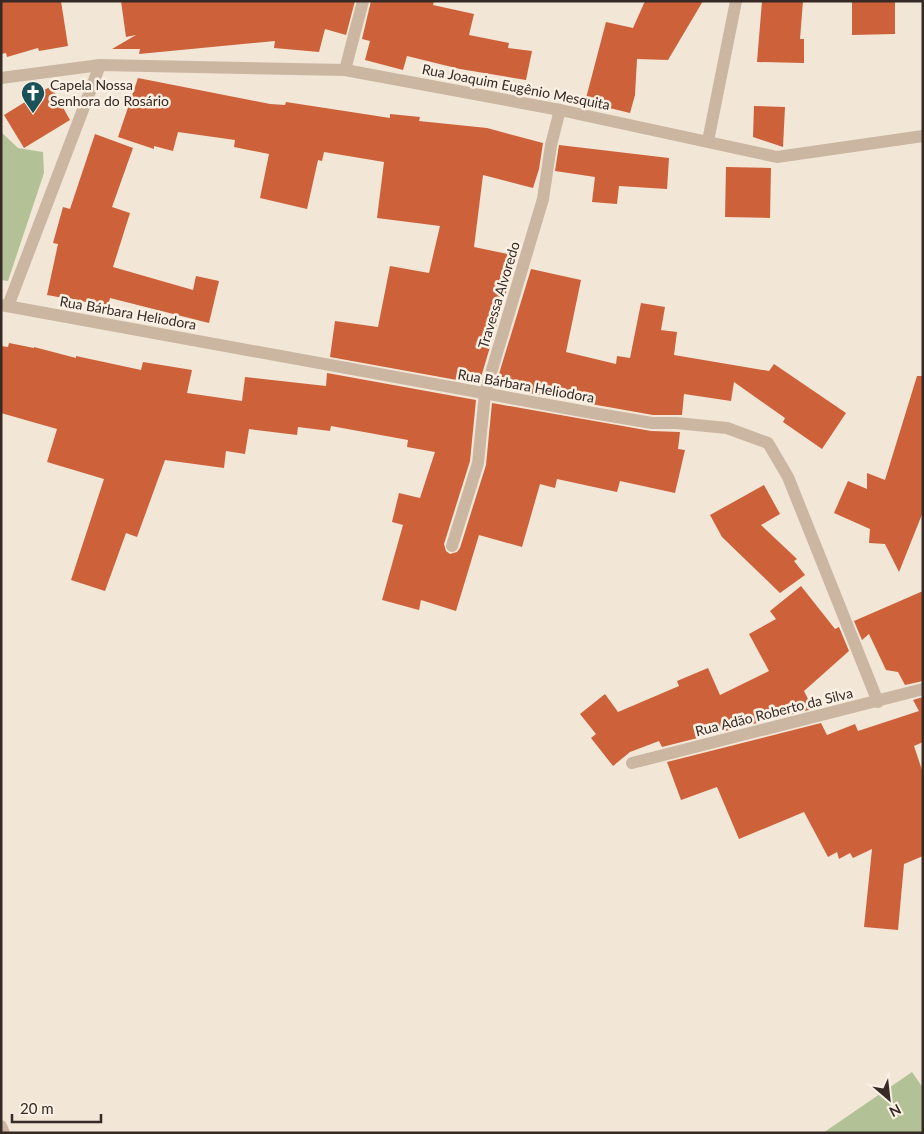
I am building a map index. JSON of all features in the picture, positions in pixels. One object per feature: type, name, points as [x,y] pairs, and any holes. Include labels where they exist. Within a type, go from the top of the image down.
[{"type":"street","points":[[345,70],[363,1]]},
{"type":"street","points":[[708,141],[736,1]]},
{"type":"street","points":[[5,306],[100,64]]},
{"type":"street","name":"Rua Joaquim Eugênio Mesquita","points":[[1,78],[100,64],[345,70],[560,110],[776,157],[923,136]]},
{"type":"street","name":"Travessa Alvoredo","points":[[452,546],[478,463],[485,393],[543,199],[551,145],[560,110]]},
{"type":"street","name":"Rua Bárbara Heliodora","points":[[5,306],[652,423],[676,423],[727,428],[768,443],[788,477],[878,702]]},
{"type":"street","name":"Rua Adão Roberto da Silva","points":[[632,763],[878,702],[923,689]]},
{"type":"street","points":[[1,1126],[4,1133]]},
{"type":"green space","points":[[1,132],[18,148],[43,152],[44,173],[8,281],[1,280]]},
{"type":"green space","points":[[912,1072],[923,1088],[923,1133],[823,1133]]},
{"type":"building","points":[[1,1],[61,1],[68,46],[39,51],[38,48],[7,57],[6,53],[1,54]]},
{"type":"building","points":[[121,1],[355,1],[346,35],[325,29],[319,52],[274,48],[275,41],[139,54],[140,49],[112,49],[136,35],[126,37]]},
{"type":"building","points":[[371,1],[434,1],[433,5],[474,14],[469,35],[509,43],[508,48],[532,51],[526,80],[460,69],[407,56],[403,70],[365,60],[370,41],[362,39]]},
{"type":"building","points":[[645,1],[703,1],[668,60],[637,59],[635,95],[630,113],[585,102],[606,22],[633,28]]},
{"type":"building","points":[[762,1],[803,1],[800,39],[804,39],[804,63],[757,62]]},
{"type":"building","points":[[852,1],[895,1],[895,34],[852,35]]},
{"type":"building","points":[[138,78],[270,104],[285,105],[286,102],[390,118],[390,114],[420,117],[419,121],[487,128],[543,143],[539,169],[533,188],[483,175],[474,247],[517,256],[479,384],[330,357],[335,321],[378,327],[390,266],[429,273],[440,226],[377,218],[384,162],[324,152],[322,161],[318,160],[307,209],[260,198],[269,154],[234,147],[235,140],[178,132],[173,151],[154,146],[154,149],[118,137]]},
{"type":"building","points":[[51,86],[70,120],[24,148],[4,115]]},
{"type":"building","points":[[754,106],[785,107],[783,147],[753,137]]},
{"type":"building","points":[[95,134],[133,148],[112,207],[130,213],[113,267],[193,290],[196,276],[219,281],[209,323],[110,298],[108,306],[47,295],[58,244],[53,243],[63,207],[70,209]]},
{"type":"building","points":[[559,145],[669,158],[667,189],[619,186],[617,204],[592,202],[595,177],[555,171]]},
{"type":"building","points":[[726,167],[771,168],[770,218],[725,217]]},
{"type":"building","points":[[531,269],[581,280],[566,352],[616,364],[617,356],[630,358],[641,303],[665,307],[661,330],[677,332],[674,355],[769,371],[774,364],[846,413],[822,449],[783,422],[785,418],[734,382],[731,401],[684,394],[682,415],[653,415],[495,387]]},
{"type":"building","points":[[9,343],[141,370],[143,362],[192,370],[187,393],[242,401],[245,377],[326,386],[327,373],[476,400],[470,461],[444,544],[446,551],[450,554],[457,552],[460,548],[486,465],[492,403],[651,431],[680,432],[678,449],[685,450],[675,493],[620,481],[617,492],[557,479],[555,488],[540,484],[522,547],[479,535],[456,611],[421,600],[419,610],[382,600],[403,525],[392,522],[399,493],[420,498],[435,452],[407,447],[408,440],[331,426],[330,431],[298,427],[297,435],[249,429],[245,454],[226,451],[224,468],[165,460],[137,537],[126,533],[105,591],[71,580],[104,479],[47,462],[57,429],[1,413],[1,346],[8,347]]},
{"type":"building","points":[[917,376],[923,376],[923,512],[899,572],[885,544],[869,543],[870,529],[834,513],[848,481],[867,489],[867,473],[885,480]]},
{"type":"building","points":[[764,485],[780,514],[761,525],[797,559],[794,561],[805,575],[780,593],[722,537],[710,515]]},
{"type":"building","points":[[801,586],[835,629],[839,627],[849,651],[804,691],[813,709],[662,747],[659,741],[630,752],[613,766],[591,738],[596,734],[580,714],[605,694],[618,712],[679,686],[677,681],[708,668],[720,695],[769,671],[749,634],[776,619],[770,611]]},
{"type":"building","points":[[923,591],[923,681],[905,685],[898,672],[886,670],[869,634],[862,640],[854,621]]},
{"type":"building","points":[[923,697],[923,742],[914,746],[923,773],[923,856],[904,864],[898,930],[864,927],[872,849],[853,858],[850,853],[839,859],[837,852],[828,857],[804,812],[739,839],[717,787],[681,800],[667,762],[821,723],[827,735],[855,724],[858,731],[919,711],[913,700]]},
{"type":"place","name":"Capela Nossa Senhora do Rosário","points":[[33,114]]}]
